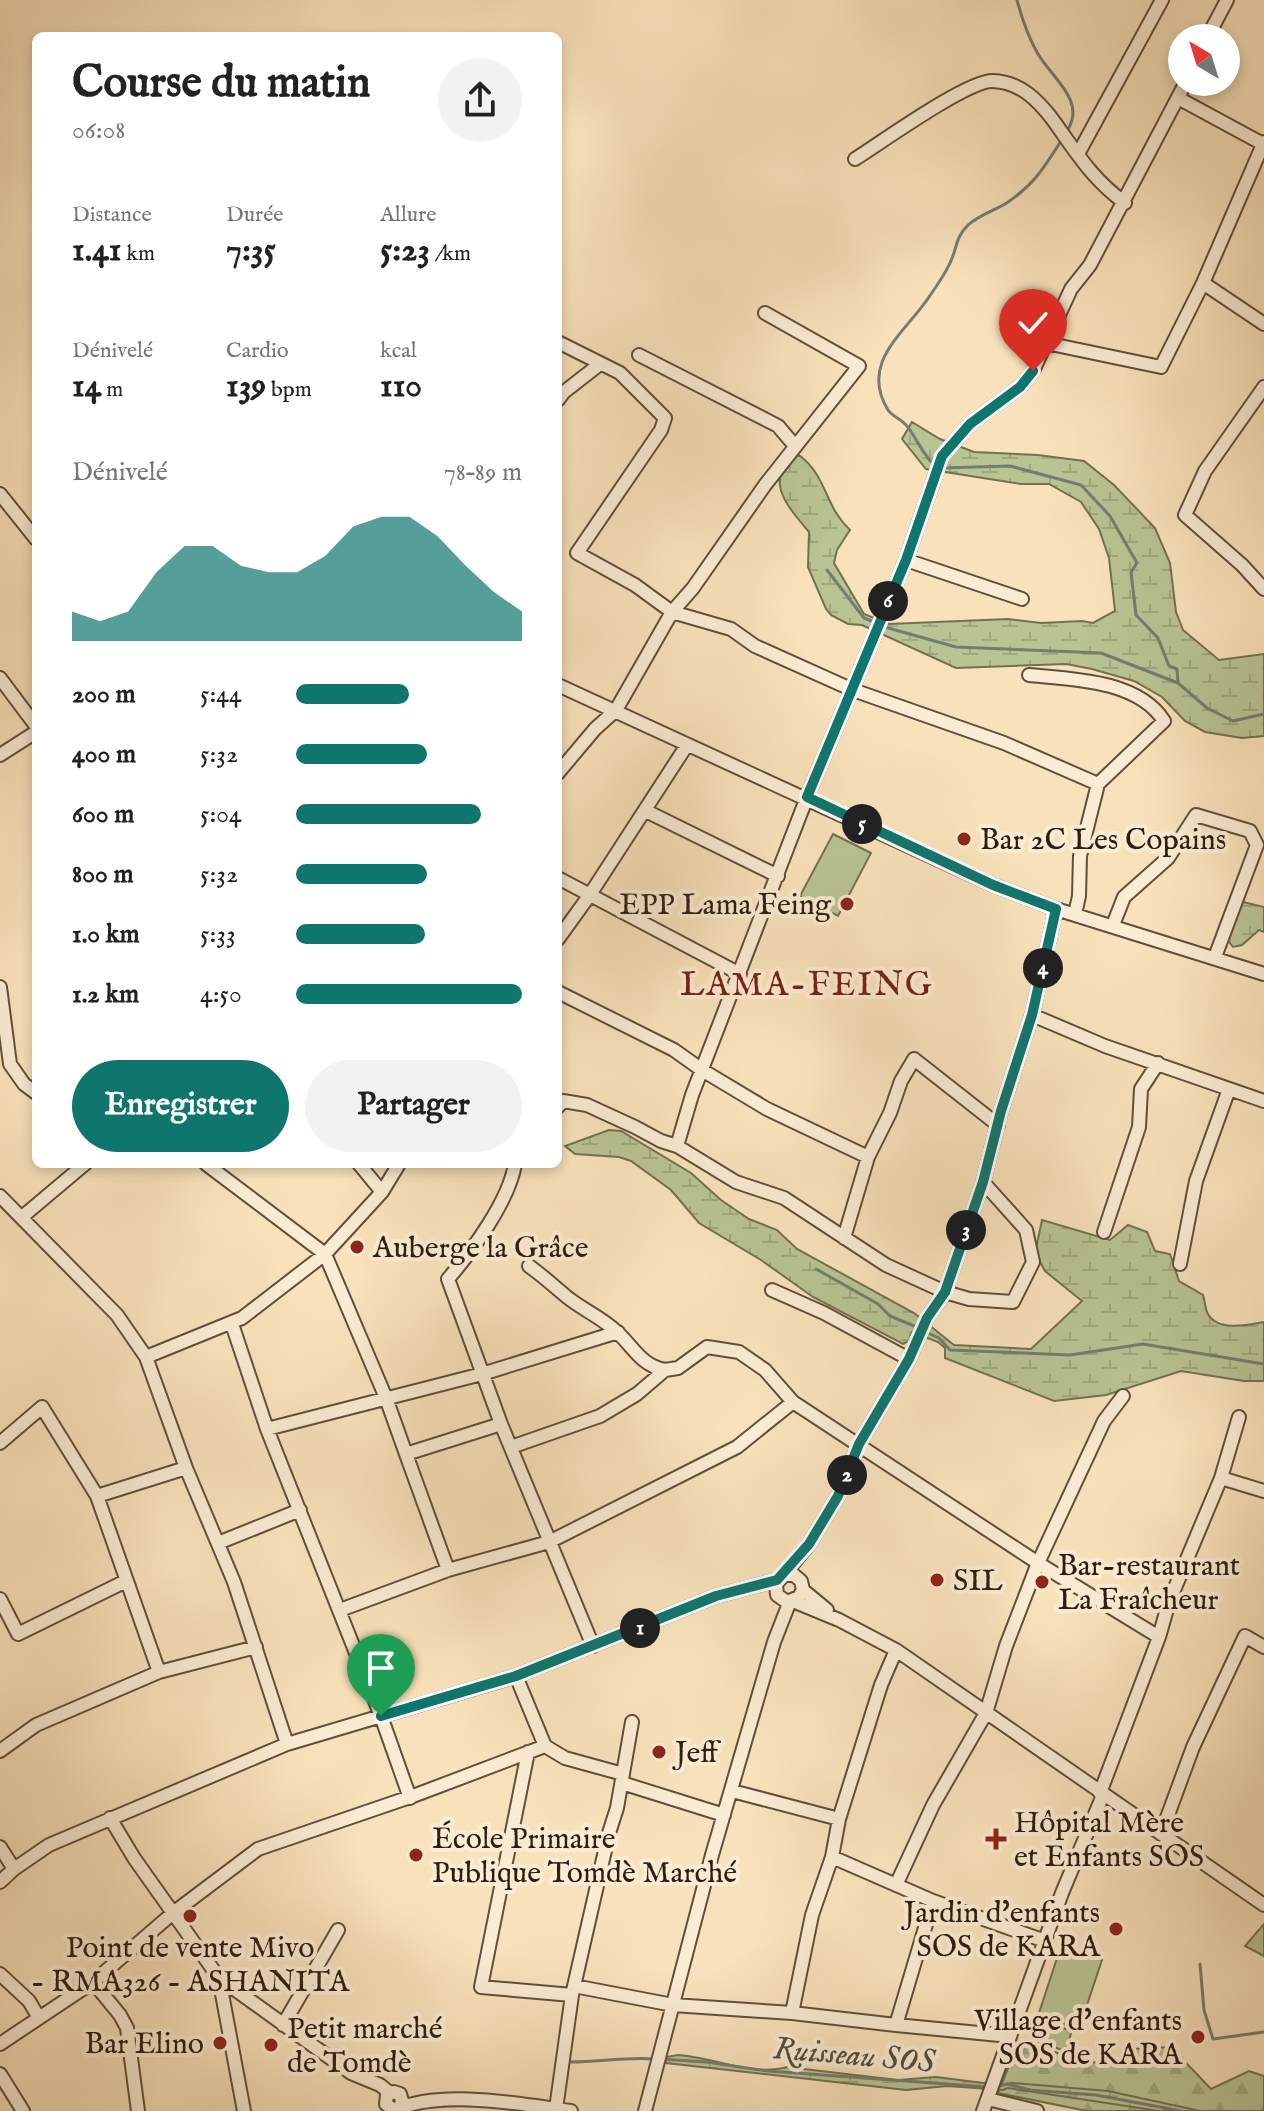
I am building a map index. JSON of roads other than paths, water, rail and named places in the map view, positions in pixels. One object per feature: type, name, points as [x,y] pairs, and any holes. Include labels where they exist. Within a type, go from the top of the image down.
[{"type":"street","points":[[1078,154],[1162,0]]},
{"type":"street","points":[[1214,24],[1225,0]]},
{"type":"street","points":[[855,159],[961,91],[991,81],[1010,84],[1031,94],[1090,173],[1125,203]]},
{"type":"street","points":[[677,1146],[702,1070],[807,797],[906,560],[942,456],[970,424],[1020,387],[1033,371],[1071,289],[1090,265],[1125,203],[1178,98],[1264,143],[1261,167],[1161,367],[1046,343]]},
{"type":"street","points":[[1203,283],[1264,324]]},
{"type":"street","points":[[562,768],[595,729],[616,710],[672,612],[693,588],[765,485],[859,366],[765,313]]},
{"type":"street","points":[[562,344],[620,373],[665,418],[661,430],[577,553],[635,585],[672,612],[731,629],[755,646],[853,690],[1004,743],[1098,784]]},
{"type":"street","points":[[639,355],[778,426],[795,446]]},
{"type":"street","points":[[562,395],[600,364]]},
{"type":"street","points":[[1264,387],[1205,471],[1185,515],[1242,565],[1264,589]]},
{"type":"street","points":[[0,494],[32,534]]},
{"type":"street","points":[[906,560],[1022,599]]},
{"type":"street","points":[[1029,675],[1109,685],[1128,692],[1164,721],[1098,784],[1080,856],[1079,896],[1075,914]]},
{"type":"street","points":[[0,678],[32,723]]},
{"type":"street","points":[[562,687],[993,885],[1056,909],[1264,974]]},
{"type":"street","points":[[0,755],[32,732]]},
{"type":"street","points":[[562,933],[687,745]]},
{"type":"street","points":[[646,811],[778,876]]},
{"type":"street","points":[[1113,925],[1124,897],[1168,858],[1196,815],[1250,831],[1261,845],[1215,957]]},
{"type":"street","points":[[562,880],[740,974]]},
{"type":"street","points":[[645,2111],[774,1642],[784,1591],[838,1496],[859,1444],[909,1359],[927,1318],[945,1292],[983,1182],[1032,1015],[1056,909]]},
{"type":"street","points":[[562,994],[674,1050],[767,1109],[868,1157]]},
{"type":"street","points":[[1,996],[10,1064],[32,1090]]},
{"type":"street","points":[[1032,1015],[1105,1046],[1264,1101]]},
{"type":"street","points":[[844,1238],[868,1157],[890,1113],[901,1081],[914,1059],[998,1125]]},
{"type":"street","points":[[1104,1232],[1139,1127],[1141,1089],[1158,1063]]},
{"type":"street","points":[[1180,1264],[1196,1181],[1229,1089]]},
{"type":"street","points":[[562,1102],[587,1105],[677,1146],[736,1182],[784,1198],[886,1265],[945,1292],[969,1299],[1013,1302],[1033,1262],[1026,1230],[983,1182]]},
{"type":"street","points":[[22,1217],[80,1168]]},
{"type":"street","points":[[211,1168],[325,1254],[386,1398],[448,1570]]},
{"type":"street","points":[[362,1168],[382,1192]]},
{"type":"street","points":[[146,1357],[232,1324],[325,1254],[382,1192],[397,1168]]},
{"type":"street","points":[[514,1168],[482,1237],[448,1279],[501,1424],[593,1646]]},
{"type":"street","points":[[0,1196],[117,1315],[146,1357],[256,1647],[287,1744]]},
{"type":"street","points":[[529,1266],[568,1298],[618,1332],[653,1368],[678,1368],[707,1347],[739,1352],[765,1370],[793,1402],[1038,1563],[1159,1637]]},
{"type":"street","points":[[772,1290],[824,1313],[909,1359]]},
{"type":"street","points":[[232,1324],[267,1429],[340,1610],[410,1798]]},
{"type":"street","points":[[267,1429],[482,1374],[618,1332]]},
{"type":"street","points":[[511,1447],[600,1416],[637,1394],[665,1370]]},
{"type":"street","points":[[896,1885],[933,1805],[986,1713],[1006,1646],[1038,1563],[1104,1421],[1123,1396]]},
{"type":"street","points":[[340,1610],[448,1570],[549,1542],[737,1447],[793,1402]]},
{"type":"street","points":[[0,1443],[42,1407],[97,1496],[159,1672]]},
{"type":"street","points":[[1037,2111],[989,2096],[1159,1637],[1169,1602],[1221,1478],[1239,1417]]},
{"type":"street","points":[[406,1454],[501,1424]]},
{"type":"street","points":[[97,1496],[186,1468]]},
{"type":"street","points":[[1221,1478],[1264,1491]]},
{"type":"street","points":[[218,1543],[300,1510]]},
{"type":"street","points":[[802,1585],[809,1544]]},
{"type":"street","points":[[784,1591],[794,1575],[839,1620]]},
{"type":"street","points":[[0,1599],[18,1634],[126,1581]]},
{"type":"street","points":[[0,1882],[49,1845],[287,1744],[516,1676],[729,1591],[784,1591],[802,1585]]},
{"type":"street","points":[[784,1591],[896,1650],[1101,1794],[1262,1899]]},
{"type":"street","points":[[1161,1834],[1193,1747],[1245,1636],[1264,1647]]},
{"type":"street","points":[[0,1751],[36,1725],[159,1672],[256,1647]]},
{"type":"street","points":[[792,2013],[812,1915],[832,1857],[839,1819],[881,1685],[896,1650]]},
{"type":"street","points":[[516,1676],[545,1746],[565,1758],[724,1815]]},
{"type":"street","points":[[556,2109],[573,1991],[632,1722]]},
{"type":"street","points":[[0,2044],[93,1982],[173,1913],[258,1849],[410,1798],[545,1746]]},
{"type":"street","points":[[528,1752],[481,1987],[573,1991],[673,2005],[792,2013],[1010,2036]]},
{"type":"street","points":[[732,1791],[839,1819]]},
{"type":"street","points":[[110,1818],[134,1858],[219,1978],[364,2080],[380,2085],[391,2104],[431,2100],[480,2101],[571,2111]]},
{"type":"street","points":[[0,1847],[14,1869]]},
{"type":"street","points":[[832,1857],[933,1901],[1045,1941]]},
{"type":"street","points":[[896,2025],[933,1901]]},
{"type":"street","points":[[283,2025],[338,1930]]},
{"type":"street","points":[[0,1974],[29,2001],[39,2018]]},
{"type":"street","points":[[219,1978],[244,2111]]},
{"type":"street","points":[[93,1982],[127,2028],[138,2111]]},
{"type":"street","points":[[0,2074],[23,2111]]},
{"type":"waterway","points":[[1017,0],[1034,48],[1070,100],[1073,110],[1067,131]]},
{"type":"waterway","points":[[934,465],[907,426],[888,410],[880,392],[882,362],[941,279],[958,239],[968,225],[1005,204],[1031,183],[1061,141]]},
{"type":"waterway","points":[[941,468],[1010,466],[1081,485],[1110,516],[1137,563],[1131,572],[1136,615],[1158,638],[1169,666],[1177,669],[1178,683]]},
{"type":"waterway","points":[[827,570],[864,618],[874,622]]},
{"type":"waterway","points":[[881,626],[956,647],[1101,653],[1178,683],[1207,708],[1233,721],[1264,714]]},
{"type":"waterway","points":[[816,1269],[878,1304],[890,1316],[919,1328]]},
{"type":"waterway","points":[[926,1332],[939,1338],[950,1350],[1070,1355],[1143,1344],[1264,1364]]},
{"type":"waterway","points":[[1200,1964],[1204,2010],[1213,2039],[1264,2032]]},
{"type":"waterway","name":"Ruisseau SOS","points":[[571,2062],[654,2059]]},
{"type":"waterway","name":"Ruisseau SOS","points":[[661,2059],[768,2071],[988,2087]]},
{"type":"waterway","name":"Ruisseau SOS","points":[[996,2087],[1007,2084],[1030,2090],[1096,2095],[1181,2111]]},
{"type":"place","name":"Bar 2C Les Copains","points":[[964,839]]},
{"type":"place","name":"EPP Lama Feing","points":[[847,904]]},
{"type":"place","name":"Auberge la Grâce","points":[[357,1247]]},
{"type":"place","name":"SIL","points":[[937,1580]]},
{"type":"place","name":"Bar-restaurant La Fraîcheur","points":[[1042,1582]]},
{"type":"place","name":"Jeff","points":[[659,1752]]},
{"type":"place","name":"Hôpital Mère et Enfants SOS","points":[[996,1839]]},
{"type":"place","name":"École Primaire Publique Tomdè Marché","points":[[416,1855]]},
{"type":"place","name":"Point de vente Mivo - RMA326 - ASHANITA","points":[[190,1916]]},
{"type":"place","name":"Jardin d'enfants SOS de KARA","points":[[1116,1929]]},
{"type":"place","name":"Village d'enfants SOS de KARA","points":[[1198,2037]]},
{"type":"place","name":"Bar Elino","points":[[220,2043]]},
{"type":"place","name":"Petit marché de Tomdè","points":[[271,2045]]},
{"type":"district","name":"LAMA-FEING","points":[[807,983]]}]
